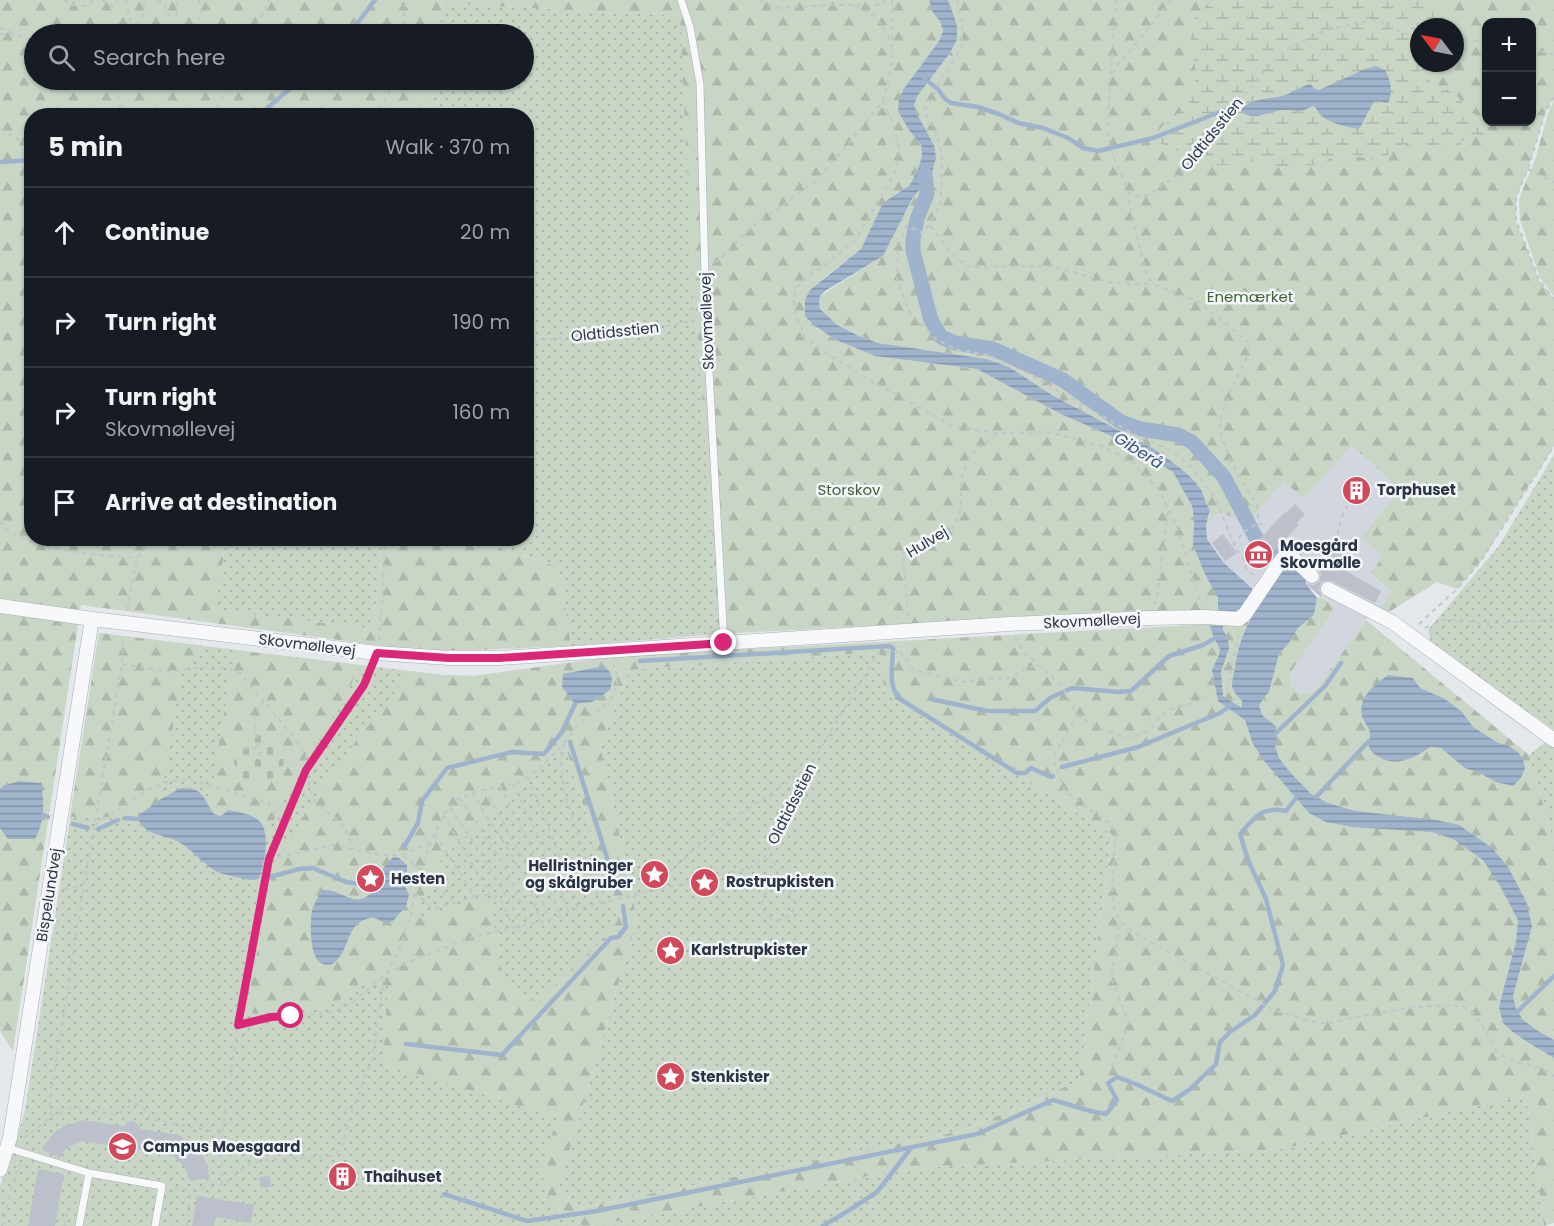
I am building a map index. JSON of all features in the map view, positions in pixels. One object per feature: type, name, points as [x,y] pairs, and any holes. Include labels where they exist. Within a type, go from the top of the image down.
[{"type":"street","points":[[1242,617],[1282,558],[1291,556],[1311,575]]},
{"type":"street","points":[[1328,589],[1392,622],[1554,740]]},
{"type":"street","name":"Skovmøllevej","points":[[0,606],[377,653],[449,658],[499,658],[1009,624],[1242,617]]},
{"type":"street","name":"Bispelundvej","points":[[0,1170],[8,1148],[92,619]]},
{"type":"lane","name":"Skovmøllevej","points":[[681,0],[690,27],[700,84],[706,317],[724,643]]},
{"type":"lane","points":[[8,1148],[89,1173],[162,1186],[155,1226]]},
{"type":"lane","points":[[80,1226],[89,1173]]},
{"type":"path","points":[[64,0],[74,5],[85,6],[94,0]]},
{"type":"path","points":[[103,0],[107,5],[113,6],[117,0]]},
{"type":"path","points":[[126,0],[130,21],[135,24],[142,18],[145,0]]},
{"type":"path","points":[[158,0],[165,5],[166,14],[169,16],[176,15],[177,0]]},
{"type":"path","points":[[193,24],[202,15],[199,0]]},
{"type":"path","points":[[258,24],[269,0]]},
{"type":"path","points":[[404,24],[405,5],[408,0]]},
{"type":"path","points":[[760,0],[775,8],[877,5],[885,0]]},
{"type":"path","points":[[706,272],[750,229],[814,182],[883,101],[892,65],[892,0]]},
{"type":"path","points":[[957,0],[962,20],[962,47],[924,110],[937,135],[942,153],[941,202],[929,226],[920,232],[906,226],[898,249],[897,280],[909,312],[936,339],[957,350],[988,355],[1031,375],[1137,436],[1170,450],[1191,466],[1215,497],[1234,545],[1244,560],[1246,568],[1262,590]]},
{"type":"path","points":[[1116,0],[1108,138],[1128,191],[1131,214],[1146,272],[1153,284]]},
{"type":"path","points":[[1110,76],[1171,0]]},
{"type":"path","points":[[852,4],[874,16],[892,43]]},
{"type":"path","name":"Oldtidsstien","points":[[1128,191],[1142,197],[1180,173],[1251,86],[1289,48],[1326,30],[1372,20],[1380,21],[1410,35]]},
{"type":"path","points":[[0,28],[24,37]]},
{"type":"path","points":[[0,34],[15,34]]},
{"type":"path","points":[[1464,41],[1482,42]]},
{"type":"path","points":[[1536,49],[1554,55]]},
{"type":"path","points":[[116,90],[121,108]]},
{"type":"path","points":[[216,108],[226,90]]},
{"type":"path","points":[[379,108],[390,90]]},
{"type":"path","points":[[1554,97],[1545,113],[1528,169],[1516,198],[1516,220],[1539,280],[1554,299]]},
{"type":"path","points":[[883,101],[893,124],[900,151],[896,170],[855,241],[806,276],[798,286],[793,298],[805,338],[871,381],[953,426],[998,433],[1048,432],[1102,446],[1131,461],[1160,491],[1168,507],[1178,530],[1204,617]]},
{"type":"path","points":[[0,129],[24,142]]},
{"type":"path","points":[[1528,169],[1554,182]]},
{"type":"path","points":[[929,226],[956,258],[970,267],[1052,266],[1112,283],[1153,284],[1199,302],[1248,342],[1248,354],[1230,392],[1221,417],[1220,431],[1230,460],[1257,506],[1259,522],[1265,527]]},
{"type":"path","name":"Oldtidsstien","points":[[534,341],[663,327],[706,317]]},
{"type":"path","name":"Hulvej","points":[[909,632],[903,553],[949,532],[960,514],[962,475],[971,454],[998,433]]},
{"type":"path","points":[[1408,634],[1457,589],[1481,561],[1554,446]]},
{"type":"path","points":[[1311,575],[1335,546],[1341,518],[1347,506]]},
{"type":"path","points":[[1149,618],[1157,598],[1168,507]]},
{"type":"path","points":[[0,521],[15,536],[24,539]]},
{"type":"path","points":[[1234,545],[1243,532],[1259,522]]},
{"type":"path","points":[[1262,548],[1268,541]]},
{"type":"path","points":[[47,546],[137,558]]},
{"type":"path","points":[[51,1117],[50,1100],[122,664],[124,622],[137,558],[147,546]]},
{"type":"path","points":[[222,1185],[222,1133],[238,1025],[269,859],[306,770],[364,685],[377,653],[385,546]]},
{"type":"path","points":[[1226,691],[1242,617]]},
{"type":"path","points":[[1408,634],[1443,620],[1464,620],[1481,624],[1554,620]]},
{"type":"path","points":[[1009,624],[1021,648],[1037,666],[1058,683],[1077,715],[1112,735],[1138,737],[1151,729],[1162,715],[1178,706],[1197,703],[1206,696]]},
{"type":"path","name":"Oldtidsstien","points":[[387,973],[472,937],[549,920],[600,903],[750,868],[765,857],[808,768],[879,652],[900,652],[914,670],[963,682],[991,678],[1004,680],[1025,668],[1037,666]]},
{"type":"path","points":[[162,1186],[191,1190],[222,1185],[249,1164],[264,1160],[334,1156],[342,1146],[352,1111],[372,1060],[383,985],[402,943],[419,876],[443,815],[460,798],[485,789],[517,783],[539,769],[565,742],[578,724],[604,706],[612,697],[617,685],[617,674],[613,663]]},
{"type":"path","points":[[122,664],[170,672],[221,667],[240,673],[298,742],[306,756],[310,790],[316,802],[345,829],[354,849]]},
{"type":"path","points":[[260,756],[255,717],[264,701]]},
{"type":"path","points":[[1077,715],[1055,754],[1054,762],[1065,791],[1108,823],[1116,834],[1112,883],[1114,909],[1120,921],[1133,932],[1272,1009],[1294,1017],[1326,1023],[1382,1012],[1438,1005],[1466,1008],[1478,1018],[1500,1055],[1536,1067],[1554,1076]]},
{"type":"path","points":[[565,742],[561,763],[564,791],[600,903]]},
{"type":"path","points":[[243,749],[259,748]]},
{"type":"path","points":[[649,892],[693,850],[740,814],[808,768]]},
{"type":"path","points":[[527,777],[573,889],[578,909]]},
{"type":"path","points":[[95,825],[145,790],[162,783],[192,780],[268,803],[283,826]]},
{"type":"path","points":[[513,784],[552,867],[569,912]]},
{"type":"path","points":[[500,786],[538,861],[560,915]]},
{"type":"path","points":[[485,789],[514,841],[549,920]]},
{"type":"path","points":[[472,793],[520,871],[540,922]]},
{"type":"path","points":[[460,798],[510,877],[523,906],[527,924]]},
{"type":"path","points":[[450,807],[511,904],[519,927]]},
{"type":"path","points":[[443,815],[490,894]]},
{"type":"path","points":[[435,835],[475,896]]},
{"type":"path","points":[[269,859],[334,845],[379,855],[402,855],[431,842]]},
{"type":"path","points":[[402,855],[421,871]]},
{"type":"path","points":[[765,857],[794,880],[794,887],[789,893]]},
{"type":"path","points":[[419,876],[457,902]]},
{"type":"path","points":[[49,892],[84,885]]},
{"type":"path","points":[[780,888],[789,893],[794,907],[788,916],[774,920],[765,914],[763,898],[770,890],[780,888]]},
{"type":"path","points":[[415,892],[432,909],[475,896],[490,894],[496,896],[507,910],[512,928]]},
{"type":"path","points":[[1112,1067],[1129,1023],[1112,978],[1120,921]]},
{"type":"path","points":[[238,1025],[271,1017],[330,1014],[351,1004],[387,973]]},
{"type":"path","points":[[2,1226],[12,1186],[20,1166],[24,1137],[51,1117],[73,1107],[118,1115],[129,1105],[138,1104],[146,1109],[150,1119],[222,1133]]},
{"type":"path","points":[[187,1226],[191,1190]]},
{"type":"path","points":[[65,1226],[68,1207]]},
{"type":"shaded area","points":[[1352,446],[1400,489],[1361,537],[1383,557],[1370,574],[1391,592],[1381,608],[1366,620],[1314,692],[1302,694],[1290,684],[1290,673],[1336,607],[1306,583],[1305,576],[1255,589],[1223,562],[1207,539],[1206,525],[1220,512],[1247,522],[1284,481],[1303,499]]},
{"type":"green space","name":"Storskov","points":[[0,0],[929,0],[943,31],[939,41],[905,88],[909,130],[921,145],[922,156],[918,169],[910,185],[883,203],[861,249],[821,280],[816,328],[836,340],[875,356],[977,369],[1061,414],[1109,435],[1173,472],[1192,506],[1193,535],[1218,598],[1218,612],[1133,612],[719,634],[698,340],[694,317],[680,16],[442,3],[440,24],[24,24],[24,90],[433,90],[432,108],[24,108],[24,546],[225,546],[215,610],[373,629],[382,546],[492,546],[559,567],[571,646],[412,650],[81,605],[13,1051],[0,1031]]},
{"type":"green space","name":"Enemærket","points":[[948,0],[1554,0],[1554,97],[1545,113],[1528,169],[1516,198],[1516,221],[1539,280],[1554,299],[1554,446],[1481,561],[1457,589],[1437,582],[1389,612],[1381,608],[1391,592],[1370,573],[1383,557],[1361,537],[1400,489],[1352,446],[1303,499],[1284,481],[1247,523],[1220,512],[1206,525],[1210,514],[1202,491],[1174,463],[1156,450],[1052,395],[1009,367],[987,359],[878,343],[837,325],[820,309],[820,296],[883,256],[912,199],[932,173],[934,145],[914,105],[918,95],[950,53],[957,39],[954,16]]},
{"type":"green space","points":[[1211,0],[1442,0],[1436,18],[1410,18],[1410,72],[1422,72],[1431,82],[1456,95],[1482,122],[1488,136],[1465,137],[1457,150],[1404,144],[1377,162],[1346,153],[1313,165],[1281,167],[1251,162],[1209,165],[1156,141],[1159,129],[1186,107],[1194,94],[1196,72],[1190,35],[1194,19]]},
{"type":"green space","points":[[442,3],[681,16],[694,317],[698,340],[719,634],[571,646],[559,567],[492,546],[534,546],[534,108],[432,108],[433,90],[534,90],[534,24],[440,24]]},
{"type":"green space","points":[[1554,101],[1554,296],[1540,278],[1520,220],[1519,199],[1536,157],[1548,113]]},
{"type":"green space","points":[[1554,455],[1554,730],[1431,643],[1428,630],[1498,547]]},
{"type":"green space","points":[[225,546],[382,546],[373,629],[214,610]]},
{"type":"green space","points":[[1321,597],[1336,607],[1290,673],[1290,684],[1301,694],[1314,692],[1366,620],[1529,755],[1554,843],[1554,1223],[1544,1226],[1526,1095],[1281,1149],[914,1168],[583,1226],[551,1205],[541,1171],[557,1118],[383,1063],[388,986],[365,983],[331,1005],[254,1014],[247,1007],[273,866],[326,780],[411,671],[475,676],[617,656],[1249,622],[1245,629],[1235,693],[1242,701],[1276,726],[1263,716],[1259,706],[1269,692],[1279,654],[1298,628],[1314,615],[1317,598]],"holes":[[[879,652],[885,693],[1112,834],[1079,1081],[965,1130],[581,1208],[558,1190],[636,923],[633,896],[600,746],[629,670]],[[566,748],[618,920],[606,936],[538,1002],[518,992],[503,978],[491,907],[479,899],[418,918],[426,888],[443,857]]]},
{"type":"green space","points":[[99,633],[442,675],[475,676],[617,656],[621,675],[566,748],[618,920],[551,1205],[583,1226],[0,1226],[0,1185],[8,1169],[25,1110]]},
{"type":"green space","points":[[99,633],[204,646],[185,665],[181,676],[161,799],[139,815],[98,818],[70,817]]},
{"type":"green space","points":[[234,650],[359,665],[348,692],[279,808],[266,838],[262,823],[214,814],[209,807]]},
{"type":"green space","points":[[879,652],[885,693],[1112,834],[1079,1081],[965,1130],[581,1208],[558,1190],[636,923],[633,896],[600,746],[629,670]]},
{"type":"green space","points":[[259,733],[277,740],[284,758],[277,776],[259,783],[241,776],[234,758],[241,740]]},
{"type":"green space","points":[[1547,741],[1554,746],[1554,843],[1529,755]]},
{"type":"green space","points":[[1526,1095],[1544,1226],[590,1226],[914,1168],[1281,1149]]},
{"type":"water","name":"Giberå","points":[[929,0],[948,0],[957,27],[957,39],[950,53],[918,95],[914,105],[934,145],[936,157],[932,173],[912,199],[883,256],[825,291],[820,296],[820,309],[837,325],[878,343],[987,359],[1009,367],[1052,395],[1156,450],[1185,472],[1202,491],[1210,510],[1206,525],[1207,539],[1223,562],[1252,588],[1250,600],[1237,611],[1218,612],[1218,598],[1193,545],[1192,506],[1173,472],[1109,435],[1061,414],[977,369],[875,356],[836,340],[816,327],[805,316],[805,300],[810,290],[861,249],[883,203],[910,185],[918,169],[922,156],[921,145],[898,111],[903,90],[939,41],[943,31]]},
{"type":"water","points":[[1376,66],[1385,70],[1387,74],[1391,86],[1390,99],[1388,103],[1374,101],[1358,129],[1328,120],[1313,106],[1301,111],[1284,110],[1257,116],[1241,111],[1247,104],[1258,100],[1282,96],[1310,84],[1319,90]]},
{"type":"water","points":[[1288,561],[1305,576],[1306,584],[1317,598],[1314,615],[1298,628],[1279,654],[1269,692],[1259,706],[1263,716],[1276,726],[1275,746],[1279,758],[1311,794],[1328,803],[1355,811],[1436,820],[1459,825],[1492,848],[1508,867],[1526,901],[1532,926],[1513,996],[1516,1009],[1523,1020],[1554,1040],[1554,1058],[1503,1023],[1499,1007],[1516,942],[1518,920],[1483,860],[1453,839],[1432,832],[1352,827],[1326,822],[1309,813],[1265,762],[1253,744],[1245,720],[1218,701],[1212,670],[1220,649],[1210,626],[1223,626],[1228,639],[1229,648],[1221,672],[1223,696],[1242,708],[1242,701],[1232,686],[1242,638],[1262,598]]},
{"type":"water","points":[[604,666],[612,677],[610,690],[592,702],[575,704],[562,687],[563,674]]},
{"type":"water","points":[[1388,675],[1413,678],[1420,688],[1445,699],[1462,712],[1473,727],[1519,753],[1525,768],[1521,778],[1513,786],[1496,782],[1465,768],[1441,748],[1430,747],[1406,760],[1399,761],[1385,760],[1375,754],[1369,747],[1370,733],[1361,709],[1365,697]]},
{"type":"water","points":[[19,781],[41,783],[43,812],[35,839],[8,839],[0,828],[0,789]]},
{"type":"water","points":[[181,788],[199,792],[214,814],[221,816],[228,810],[249,815],[260,822],[266,841],[259,879],[245,879],[216,871],[182,844],[150,832],[141,825],[139,815]]},
{"type":"water","points":[[394,857],[407,865],[407,873],[403,881],[409,895],[406,906],[393,921],[385,922],[370,918],[362,921],[352,932],[338,959],[328,965],[318,961],[313,948],[311,932],[312,911],[322,890],[352,899],[363,898],[369,895],[370,885]]},
{"type":"building","name":"Torphuset","points":[[1352,476],[1371,492],[1361,504],[1342,488]]},
{"type":"building","points":[[1295,504],[1305,514],[1297,523],[1299,525],[1271,554],[1273,556],[1263,568],[1246,554],[1255,542]]},
{"type":"building","points":[[1223,534],[1237,553],[1225,561],[1212,543]]},
{"type":"building","points":[[1338,547],[1353,560],[1344,570],[1381,591],[1375,603],[1332,581],[1324,581],[1320,584],[1321,597],[1306,584],[1314,585],[1319,582],[1321,574],[1318,569]]},
{"type":"building","points":[[84,1120],[123,1126],[133,1121],[141,1129],[179,1135],[190,1142],[204,1158],[209,1178],[190,1181],[184,1166],[173,1156],[82,1141],[70,1146],[60,1158],[41,1149],[55,1132],[64,1126]]},
{"type":"building","name":"Thaihuset","points":[[349,1167],[354,1183],[338,1188],[333,1171]]},
{"type":"building","points":[[38,1169],[64,1174],[55,1226],[28,1226]]},
{"type":"building","points":[[270,1176],[271,1187],[261,1188],[259,1177]]},
{"type":"building","points":[[197,1196],[254,1205],[251,1223],[216,1217],[214,1226],[192,1226]]},
{"type":"waterway","points":[[357,24],[375,0]]},
{"type":"waterway","points":[[924,78],[951,103],[978,107],[1018,123],[1043,128],[1068,138],[1083,148],[1098,151],[1153,138],[1225,110]]},
{"type":"waterway","points":[[267,108],[288,90]]},
{"type":"waterway","points":[[0,162],[24,160]]},
{"type":"waterway","name":"Giberå","points":[[925,174],[927,194],[917,219],[913,251],[931,320],[941,337],[955,343],[993,349],[1063,380],[1121,422],[1141,429],[1178,435],[1192,442],[1224,477],[1256,538],[1276,556]]},
{"type":"waterway","points":[[931,699],[987,711],[1035,711],[1050,698],[1072,688],[1131,691],[1169,656],[1203,645],[1219,636]]},
{"type":"waterway","points":[[640,661],[889,646],[893,648],[893,688],[900,699],[1017,773],[1025,773],[1031,768],[1053,776]]},
{"type":"waterway","points":[[1276,733],[1325,686],[1341,663]]},
{"type":"waterway","points":[[404,847],[418,823],[422,801],[447,768],[512,752],[544,754],[562,732],[575,704]]},
{"type":"waterway","points":[[1062,767],[1138,747],[1220,713],[1230,706]]},
{"type":"waterway","points":[[1316,797],[1369,741]]},
{"type":"waterway","points":[[570,742],[618,892]]},
{"type":"waterway","points":[[444,1194],[527,1221],[597,1211],[977,1134],[1053,1100],[1106,1114],[1117,1100],[1108,1083],[1117,1077],[1172,1101],[1189,1090],[1216,1064],[1220,1042],[1230,1032],[1255,1015],[1275,991],[1283,965],[1266,899],[1248,860],[1240,834],[1260,814],[1271,810],[1286,811],[1299,794]]},
{"type":"waterway","points":[[43,815],[48,817]]},
{"type":"waterway","points":[[125,818],[138,819]]},
{"type":"waterway","points":[[98,829],[118,820]]},
{"type":"waterway","points":[[73,824],[88,828]]},
{"type":"waterway","points":[[270,877],[299,869],[313,868],[346,882],[370,885]]},
{"type":"waterway","points":[[406,1044],[502,1055],[611,938],[618,937],[626,927],[623,906]]},
{"type":"waterway","points":[[1515,1014],[1554,976]]},
{"type":"waterway","points":[[823,1226],[877,1192],[911,1148]]},
{"type":"place","name":"Torphuset","points":[[1356,490]]},
{"type":"place","name":"Moesgård Skovmølle","points":[[1259,555]]},
{"type":"place","name":"Hellristninger og skålgruber","points":[[654,875]]},
{"type":"place","name":"Hesten","points":[[370,879]]},
{"type":"place","name":"Rostrupkisten","points":[[705,882]]},
{"type":"place","name":"Karlstrupkister","points":[[670,950]]},
{"type":"place","name":"Stenkister","points":[[670,1077]]},
{"type":"place","name":"Campus Moesgaard","points":[[122,1147]]},
{"type":"place","name":"Thaihuset","points":[[343,1177]]},
{"type":"route","points":[[291,1016],[271,1017],[238,1025],[269,859],[306,770],[364,685],[377,653],[449,658],[499,658],[724,643]]}]
